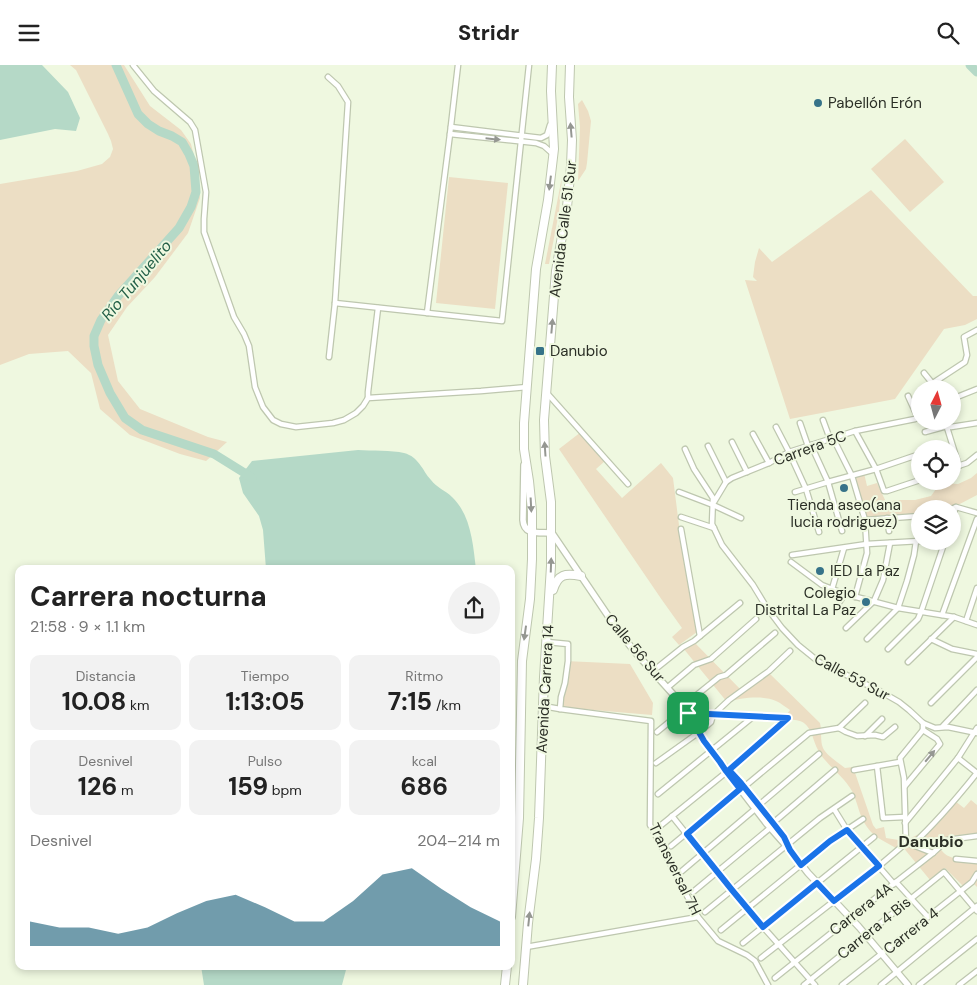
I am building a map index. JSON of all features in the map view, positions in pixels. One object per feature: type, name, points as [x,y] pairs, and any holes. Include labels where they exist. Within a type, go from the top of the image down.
[{"type":"main road","name":"Avenida Calle 51 Sur","points":[[527,387],[536,269],[554,155],[551,91],[552,65]]},
{"type":"main road","name":"Avenida Calle 51 Sur","points":[[546,392],[556,271],[567,207],[571,166],[570,65]]},
{"type":"main road","points":[[570,81],[575,65]]},
{"type":"main road","name":"Avenida Carrera 14","points":[[515,868],[519,818],[522,667],[530,599],[532,532],[531,493],[524,449],[527,387]]},
{"type":"main road","name":"Avenida Carrera 14","points":[[523,985],[538,826],[550,599],[552,533],[551,502],[544,443],[546,392]]},
{"type":"main road","points":[[550,599],[555,585],[561,577],[566,574],[581,576]]},
{"type":"main road","points":[[506,985],[507,970]]},
{"type":"street","points":[[133,65],[154,91],[190,122],[195,130],[206,191],[204,232],[234,317],[249,346],[255,387],[263,407],[273,420],[296,427],[333,423],[344,420],[364,406],[368,398],[378,308]]},
{"type":"street","points":[[427,313],[458,65]]},
{"type":"street","points":[[334,303],[502,321],[529,65]]},
{"type":"street","points":[[328,77],[338,86],[348,102],[329,357]]},
{"type":"street","points":[[451,127],[541,138],[547,135],[550,128],[553,109]]},
{"type":"street","points":[[450,134],[540,144],[554,155]]},
{"type":"street","points":[[937,380],[967,359],[964,337],[977,330]]},
{"type":"street","points":[[924,373],[930,380]]},
{"type":"street","points":[[368,398],[527,387]]},
{"type":"street","points":[[961,395],[977,389]]},
{"type":"street","points":[[546,392],[628,484]]},
{"type":"street","points":[[908,396],[911,402]]},
{"type":"street","name":"Carrera 5C","points":[[726,482],[789,452],[809,445],[855,431],[911,419]]},
{"type":"street","points":[[823,420],[852,476],[864,520],[867,553],[855,597]]},
{"type":"street","points":[[800,423],[828,482],[842,531]]},
{"type":"street","points":[[961,425],[977,423]]},
{"type":"street","points":[[776,427],[806,489],[819,532]]},
{"type":"street","points":[[925,433],[931,430]]},
{"type":"street","points":[[855,431],[876,469],[883,490],[886,491],[911,483]]},
{"type":"street","points":[[753,434],[769,463]]},
{"type":"street","points":[[732,442],[747,472]]},
{"type":"street","points":[[708,446],[726,482],[713,504]]},
{"type":"street","name":"Calle 53 Sur","points":[[685,449],[694,469],[713,499],[712,519],[722,545],[782,627],[798,645],[819,662],[899,702],[923,723]]},
{"type":"street","points":[[961,465],[977,455]]},
{"type":"street","points":[[795,492],[911,457]]},
{"type":"street","points":[[679,493],[713,504],[741,518]]},
{"type":"street","points":[[961,510],[977,513]]},
{"type":"street","points":[[681,517],[714,528]]},
{"type":"street","points":[[864,520],[911,517]]},
{"type":"street","points":[[887,518],[889,531]]},
{"type":"street","points":[[942,615],[977,519]]},
{"type":"street","points":[[681,529],[700,636]]},
{"type":"street","points":[[532,532],[552,533]]},
{"type":"street","name":"Calle 56 Sur","points":[[552,533],[617,629],[668,687],[711,751],[772,825],[801,865],[850,917],[908,985]]},
{"type":"street","points":[[792,555],[867,544],[911,542]]},
{"type":"street","points":[[846,628],[874,601],[883,580],[890,543]]},
{"type":"street","points":[[832,589],[844,548]]},
{"type":"street","points":[[868,639],[898,608],[915,550]]},
{"type":"street","points":[[888,649],[910,628],[922,612],[942,550]]},
{"type":"street","points":[[791,562],[813,580],[845,594],[898,608],[954,617],[977,625]]},
{"type":"street","points":[[966,621],[977,588]]},
{"type":"street","points":[[836,607],[845,594]]},
{"type":"street","points":[[653,671],[682,647],[694,641],[740,603]]},
{"type":"street","points":[[908,662],[954,617]]},
{"type":"street","points":[[668,687],[694,665],[711,659],[756,619]]},
{"type":"street","points":[[657,732],[685,710],[719,677],[726,675],[775,633]]},
{"type":"street","points":[[931,639],[952,649],[977,655]]},
{"type":"street","points":[[543,706],[560,709],[568,661],[568,644],[547,642]]},
{"type":"street","points":[[656,763],[698,733],[729,700],[769,671],[790,651]]},
{"type":"street","points":[[931,703],[977,655]]},
{"type":"street","points":[[943,726],[977,689]]},
{"type":"street","points":[[839,728],[865,703]]},
{"type":"street","name":"Transversal 7H","points":[[560,709],[651,721],[650,825],[698,917],[718,941],[755,961],[768,985]]},
{"type":"street","points":[[660,825],[672,817],[788,718],[713,715],[685,710]]},
{"type":"street","points":[[658,795],[754,716]]},
{"type":"street","points":[[865,736],[882,719]]},
{"type":"street","points":[[905,820],[958,758],[976,731],[943,726],[935,728],[923,723],[923,730],[900,756],[905,785],[905,820],[906,843]]},
{"type":"street","points":[[672,847],[809,733],[839,728],[850,733],[883,737],[895,727]]},
{"type":"street","points":[[905,785],[940,744],[937,739],[923,730]]},
{"type":"street","points":[[682,871],[819,754]]},
{"type":"street","points":[[912,845],[936,821],[977,773],[958,758]]},
{"type":"street","points":[[854,770],[900,762]]},
{"type":"street","points":[[877,766],[883,818],[905,820]]},
{"type":"street","points":[[692,892],[835,770]]},
{"type":"street","points":[[705,912],[788,847],[820,818],[852,796]]},
{"type":"street","points":[[834,809],[847,830],[928,917]]},
{"type":"street","points":[[672,817],[747,909],[815,985]]},
{"type":"street","points":[[721,930],[830,841],[863,819]]},
{"type":"street","name":"Carrera 4A","points":[[775,978],[947,840],[977,836]]},
{"type":"street","points":[[743,943],[874,837]]},
{"type":"street","points":[[906,843],[933,853]]},
{"type":"street","points":[[761,958],[906,843]]},
{"type":"street","points":[[956,859],[977,861]]},
{"type":"street","name":"Carrera 4 Bis","points":[[804,985],[944,872],[960,891]]},
{"type":"street","name":"Carrera 4","points":[[842,985],[972,882],[977,875]]},
{"type":"street","points":[[881,985],[976,908],[960,891]]},
{"type":"street","points":[[526,947],[698,917]]},
{"type":"street","points":[[919,985],[977,939]]},
{"type":"street","points":[[959,985],[977,971]]},
{"type":"shaded area","points":[[0,65],[42,65],[68,92],[80,118],[76,131],[55,129],[0,140]]},
{"type":"shaded area","points":[[70,65],[124,65],[150,106],[181,130],[191,144],[197,168],[200,198],[188,233],[155,277],[127,307],[108,335],[118,381],[140,409],[208,437],[227,442],[206,461],[180,454],[130,435],[100,409],[91,373],[68,351],[29,354],[0,365],[0,184],[77,171],[102,164],[110,157],[113,149],[108,134],[76,70]]},
{"type":"shaded area","points":[[582,100],[591,121],[586,169],[578,181],[580,127],[578,104]]},
{"type":"shaded area","points":[[905,139],[944,182],[910,212],[871,169]]},
{"type":"shaded area","points":[[449,177],[508,183],[495,309],[436,303]]},
{"type":"shaded area","points":[[562,177],[559,212],[549,264],[545,264]]},
{"type":"shaded area","points":[[871,190],[973,296],[977,296],[977,319],[965,325],[944,329],[895,399],[790,419],[745,280],[757,281],[753,277],[759,248],[772,262]]},
{"type":"shaded area","points":[[581,432],[605,461],[596,469],[622,498],[661,463],[673,478],[681,541],[697,632],[679,645],[672,637],[682,628],[559,449]]},
{"type":"shaded area","points":[[358,450],[399,452],[409,455],[417,461],[433,483],[452,497],[463,512],[470,530],[476,565],[266,565],[263,530],[259,516],[243,493],[239,478],[252,461]]},
{"type":"shaded area","points":[[864,473],[867,486],[877,483],[886,502],[911,500],[911,514],[866,517],[854,477]]},
{"type":"shaded area","points":[[977,473],[977,495],[961,503],[961,500],[915,500],[931,496],[935,490],[961,490],[961,483]]},
{"type":"shaded area","points":[[694,642],[743,692],[769,673],[820,723],[823,748],[845,768],[853,767],[873,825],[876,829],[884,827],[886,838],[905,841],[931,828],[955,801],[964,808],[971,800],[977,805],[977,833],[951,837],[939,845],[941,850],[950,857],[977,861],[977,887],[970,880],[963,886],[945,868],[930,880],[902,846],[897,849],[874,834],[862,818],[852,791],[821,755],[807,726],[801,721],[789,719],[787,714],[790,710],[770,699],[752,698],[727,702],[683,648]]},
{"type":"shaded area","points":[[565,661],[630,664],[653,703],[652,715],[558,707]]},
{"type":"shaded area","points":[[202,970],[346,970],[342,985],[204,985]]},
{"type":"waterway","name":"Río Tunjuelito","points":[[116,65],[138,114],[148,124],[182,142],[194,166],[196,192],[191,207],[179,228],[118,296],[101,320],[94,336],[98,365],[110,393],[125,418],[142,430],[214,454],[252,478]]},
{"type":"waterway","points":[[970,65],[977,72]]},
{"type":"place","name":"Pabellón Erón","points":[[818,103]]},
{"type":"place","name":"Danubio","points":[[540,351]]},
{"type":"place","name":"Tienda aseo(ana lucia rodriguez)","points":[[844,488]]},
{"type":"place","name":"IED La Paz","points":[[820,571]]},
{"type":"place","name":"Colegio Distrital La Paz","points":[[866,602]]},
{"type":"district","name":"Danubio","points":[[931,841]]},
{"type":"route","points":[[688,713],[788,718],[729,770],[784,837],[790,850],[801,865],[830,841],[847,830],[879,866],[834,901],[817,883],[763,927],[687,834],[740,789],[698,733],[688,713]]}]
